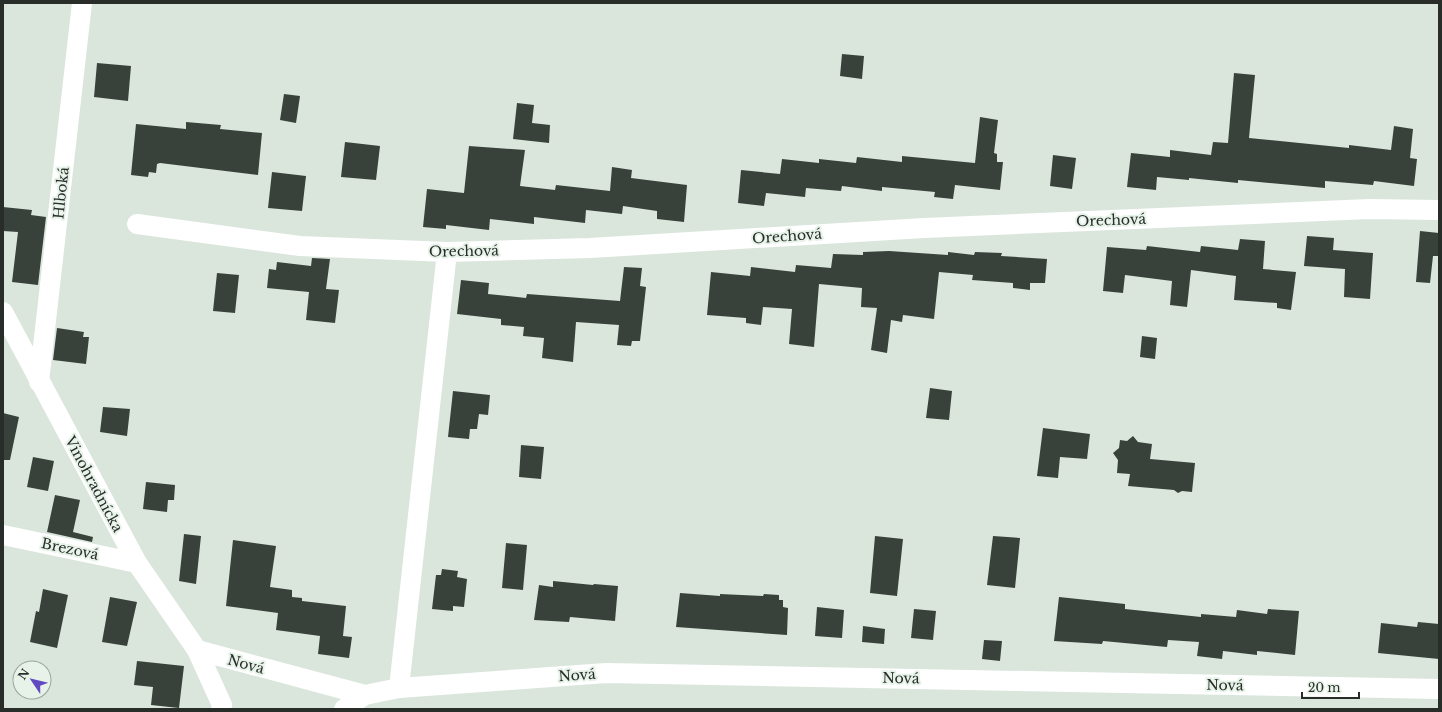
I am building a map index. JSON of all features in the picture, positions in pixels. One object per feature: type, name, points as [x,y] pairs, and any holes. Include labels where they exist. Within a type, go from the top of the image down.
[{"type":"street","name":"Hlboká","points":[[39,382],[82,3]]},
{"type":"street","name":"Orechová","points":[[137,224],[300,246],[448,252],[598,248],[940,227],[1369,209],[1439,210]]},
{"type":"street","points":[[399,688],[448,252]]},
{"type":"street","name":"Vinohradnícka","points":[[3,312],[39,382],[137,563],[197,650],[222,705],[221,709]]},
{"type":"street","name":"Brezová","points":[[3,535],[137,563]]},
{"type":"street","name":"Nová","points":[[197,650],[365,695]]},
{"type":"street","name":"Nová","points":[[344,709],[365,695],[399,688],[606,673],[1439,689]]},
{"type":"building","points":[[842,54],[864,56],[862,79],[840,76]]},
{"type":"building","points":[[97,63],[131,66],[128,101],[94,97]]},
{"type":"building","points":[[1234,73],[1255,75],[1249,138],[1349,148],[1349,145],[1391,150],[1394,126],[1413,129],[1410,158],[1417,159],[1414,186],[1374,181],[1373,185],[1325,181],[1325,188],[1238,180],[1238,183],[1189,178],[1189,180],[1157,177],[1156,190],[1127,187],[1131,153],[1170,157],[1170,150],[1211,155],[1213,142],[1228,143]]},
{"type":"building","points":[[284,94],[300,96],[296,123],[280,120]]},
{"type":"building","points":[[517,103],[534,105],[532,123],[550,125],[549,143],[513,139]]},
{"type":"building","points":[[980,117],[998,120],[994,153],[997,154],[997,162],[1003,162],[1000,190],[955,185],[953,199],[934,197],[935,192],[882,187],[882,191],[842,186],[841,191],[806,188],[805,197],[766,193],[764,206],[738,203],[741,170],[780,174],[782,159],[819,163],[819,159],[856,163],[857,157],[902,162],[902,156],[975,163]]},
{"type":"building","points":[[186,122],[221,125],[220,129],[262,133],[258,175],[160,163],[157,164],[156,173],[149,172],[148,177],[131,175],[136,124],[186,129]]},
{"type":"building","points":[[345,142],[380,146],[376,180],[341,177]]},
{"type":"building","points":[[469,146],[525,150],[520,186],[555,190],[556,185],[610,191],[612,167],[632,170],[631,178],[687,185],[684,222],[657,219],[657,211],[623,206],[622,214],[586,210],[585,223],[534,217],[534,224],[490,219],[489,230],[446,225],[446,229],[423,227],[427,189],[464,193]]},
{"type":"building","points":[[1053,155],[1076,158],[1072,189],[1050,186]]},
{"type":"building","points":[[272,172],[306,176],[302,211],[268,208]]},
{"type":"building","points":[[3,207],[32,210],[31,215],[46,217],[38,285],[12,282],[18,232],[3,231]]},
{"type":"building","points":[[1420,231],[1439,233],[1439,256],[1433,256],[1430,283],[1416,282]]},
{"type":"building","points":[[1307,236],[1334,238],[1333,250],[1373,253],[1370,299],[1344,297],[1345,269],[1304,266]]},
{"type":"building","points":[[1240,239],[1265,241],[1263,269],[1296,272],[1291,310],[1277,308],[1277,303],[1234,300],[1236,276],[1191,270],[1187,307],[1170,305],[1172,281],[1125,275],[1123,293],[1103,291],[1107,247],[1146,250],[1147,246],[1200,252],[1201,246],[1238,250]]},
{"type":"building","points":[[889,251],[948,255],[948,252],[974,255],[975,252],[1002,253],[1001,256],[1047,259],[1045,283],[1030,283],[1030,290],[1013,288],[1013,283],[972,280],[973,275],[939,272],[934,319],[903,315],[902,322],[891,320],[887,353],[871,350],[877,308],[861,307],[862,288],[819,284],[814,347],[789,344],[792,309],[763,307],[761,325],[746,323],[746,318],[707,315],[711,272],[750,276],[751,267],[795,272],[796,265],[831,268],[833,254],[863,255],[863,252]]},
{"type":"building","points":[[312,258],[330,259],[326,289],[339,290],[335,323],[306,320],[309,292],[267,288],[269,269],[276,270],[277,262],[311,266]]},
{"type":"building","points":[[624,267],[642,268],[640,286],[646,287],[640,341],[632,341],[631,346],[617,345],[619,325],[576,322],[573,362],[542,358],[544,338],[523,336],[524,327],[501,325],[501,319],[457,314],[461,280],[489,283],[488,294],[526,298],[527,294],[620,301]]},
{"type":"building","points":[[217,273],[239,275],[235,313],[213,311]]},
{"type":"building","points":[[57,328],[84,332],[83,337],[89,337],[86,364],[53,360]]},
{"type":"building","points":[[1142,336],[1157,338],[1155,359],[1140,357]]},
{"type":"building","points":[[930,388],[952,391],[949,420],[926,418]]},
{"type":"building","points":[[453,391],[490,395],[488,415],[479,414],[477,429],[470,429],[469,439],[448,437]]},
{"type":"building","points":[[103,407],[130,409],[127,436],[100,432]]},
{"type":"building","points":[[3,413],[19,417],[10,460],[3,460]]},
{"type":"building","points":[[1043,428],[1090,434],[1087,459],[1060,457],[1058,478],[1037,476]]},
{"type":"building","points":[[1133,436],[1138,442],[1152,444],[1150,459],[1195,463],[1192,492],[1182,491],[1178,493],[1174,490],[1128,486],[1130,474],[1117,473],[1118,460],[1113,453],[1119,448],[1120,440],[1127,441]]},
{"type":"building","points":[[521,445],[544,447],[541,479],[519,477]]},
{"type":"building","points":[[33,457],[54,461],[48,491],[27,487]]},
{"type":"building","points":[[146,482],[175,485],[174,500],[168,500],[167,512],[143,509]]},
{"type":"building","points":[[55,495],[80,500],[73,532],[93,537],[92,542],[47,532]]},
{"type":"building","points":[[184,534],[201,536],[196,584],[179,581]]},
{"type":"building","points":[[875,536],[903,539],[897,596],[870,593]]},
{"type":"building","points":[[993,536],[1020,538],[1015,588],[987,585]]},
{"type":"building","points":[[233,540],[276,546],[270,587],[292,590],[292,597],[302,598],[302,601],[346,606],[343,636],[352,637],[349,658],[318,654],[320,636],[276,630],[278,613],[226,606]]},
{"type":"building","points":[[506,543],[527,545],[523,590],[502,588]]},
{"type":"building","points":[[442,569],[458,571],[457,577],[467,579],[464,607],[453,606],[453,611],[432,609],[436,575],[441,575]]},
{"type":"building","points":[[553,581],[618,586],[615,621],[570,617],[569,622],[534,620],[539,585],[553,587]]},
{"type":"building","points":[[43,589],[68,595],[57,648],[30,642],[36,611],[39,612]]},
{"type":"building","points":[[680,593],[720,596],[720,594],[763,596],[764,594],[779,595],[779,600],[783,600],[783,607],[788,608],[787,635],[676,627]]},
{"type":"building","points":[[110,597],[137,602],[127,646],[102,642]]},
{"type":"building","points":[[1059,597],[1125,604],[1125,609],[1201,617],[1201,614],[1236,617],[1237,610],[1267,614],[1268,609],[1299,611],[1295,655],[1257,651],[1257,655],[1223,651],[1222,659],[1197,656],[1199,642],[1168,640],[1167,647],[1103,641],[1102,644],[1054,641]]},
{"type":"building","points":[[817,607],[844,610],[842,638],[815,636]]},
{"type":"building","points":[[914,609],[936,611],[933,640],[911,638]]},
{"type":"building","points":[[1418,622],[1439,624],[1439,659],[1378,653],[1381,623],[1417,627]]},
{"type":"building","points":[[863,626],[885,629],[884,644],[862,642]]},
{"type":"building","points":[[984,640],[1002,641],[1000,661],[982,659]]},
{"type":"building","points":[[137,661],[184,666],[179,708],[151,705],[153,687],[134,685]]}]
